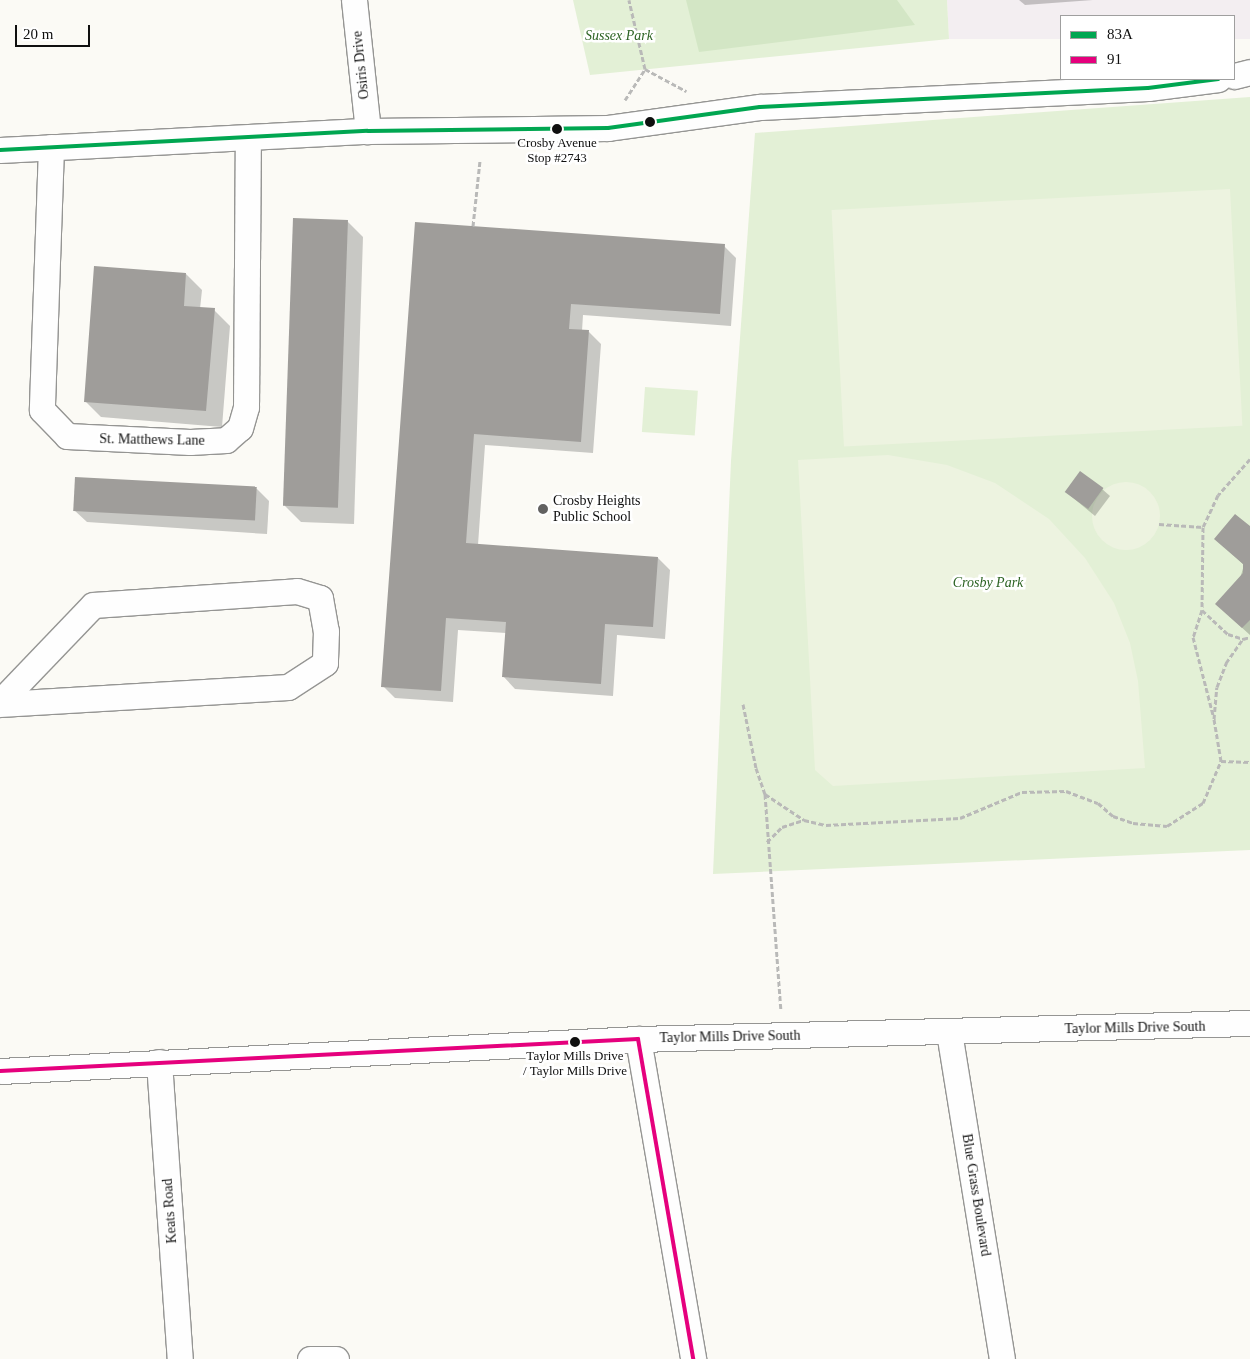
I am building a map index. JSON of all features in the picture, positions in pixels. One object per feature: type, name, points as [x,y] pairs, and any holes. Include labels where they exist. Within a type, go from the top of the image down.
[{"type":"street","name":"Osiris Drive","points":[[354,0],[368,131]]},
{"type":"street","points":[[1235,76],[1250,72]]},
{"type":"street","points":[[0,150],[368,131],[608,128],[760,107],[1148,88],[1210,80]]},
{"type":"street","name":"St. Matthews Lane","points":[[51,147],[42,410],[67,436],[190,442],[226,440],[240,428],[246,407],[248,138]]},
{"type":"street","points":[[297,592],[320,598],[326,631],[325,663],[288,687],[0,703],[93,605],[297,592]]},
{"type":"street","name":"Taylor Mills Drive South","points":[[0,1071],[638,1039],[1250,1023]]},
{"type":"street","name":"Blue Grass Boulevard","points":[[949,1032],[1002,1359]]},
{"type":"street","points":[[638,1039],[693,1359]]},
{"type":"street","name":"Keats Road","points":[[159,1062],[180,1359]]},
{"type":"street","points":[[310,1359],[336,1359]]},
{"type":"path","points":[[622,104],[645,69],[629,0]]},
{"type":"path","points":[[645,69],[687,91]]},
{"type":"path","points":[[473,226],[480,160]]},
{"type":"path","points":[[765,794],[804,820],[826,825],[960,818],[1022,792],[1066,791],[1098,803],[1113,816],[1126,821],[1167,826],[1203,803],[1221,761],[1214,719],[1193,637],[1202,610],[1202,527],[1218,495],[1250,459]]},
{"type":"path","points":[[1159,524],[1202,527]]},
{"type":"path","points":[[1202,610],[1228,634],[1243,639],[1250,637]]},
{"type":"path","points":[[1214,719],[1217,687],[1226,663],[1243,639]]},
{"type":"path","points":[[743,704],[756,768],[765,794],[767,842],[781,1010]]},
{"type":"path","points":[[1221,761],[1250,762]]},
{"type":"path","points":[[767,842],[782,827],[804,820]]},
{"type":"shaded area","points":[[947,0],[1250,0],[1250,39],[1235,39],[1235,15],[1060,15],[1060,39],[949,39]]},
{"type":"green space","name":"Sussex Park","points":[[573,0],[947,0],[949,39],[590,75]]},
{"type":"green space","points":[[686,0],[897,0],[915,25],[699,52]]},
{"type":"green space","name":"Crosby Park","points":[[1250,97],[1250,850],[713,874],[731,461],[755,133]]},
{"type":"green space","points":[[1230,189],[1242,426],[844,447],[832,210]]},
{"type":"green space","points":[[645,387],[698,391],[695,436],[642,432]]},
{"type":"green space","points":[[888,455],[947,465],[995,483],[1049,519],[1085,558],[1114,603],[1130,643],[1138,681],[1145,768],[833,786],[815,770],[798,460]]},
{"type":"green space","points":[[1126,482],[1139,485],[1150,492],[1157,503],[1160,516],[1157,529],[1150,540],[1139,547],[1126,550],[1113,547],[1102,540],[1095,529],[1092,516],[1095,503],[1102,492],[1113,485]]},
{"type":"building","points":[[293,218],[348,220],[338,508],[283,506]]},
{"type":"building","points":[[415,222],[725,244],[720,314],[571,304],[569,329],[589,330],[581,442],[474,434],[466,543],[658,557],[653,627],[605,624],[601,684],[502,677],[506,622],[446,618],[441,691],[381,687]]},
{"type":"building","points":[[94,266],[186,273],[184,306],[215,308],[206,411],[84,402]]},
{"type":"building","points":[[1080,471],[1103,488],[1088,509],[1065,492]]},
{"type":"building","points":[[75,477],[257,487],[255,520],[73,511]]},
{"type":"building","points":[[1235,514],[1250,526],[1250,620],[1242,628],[1215,604],[1243,573],[1243,564],[1214,539]]},
{"type":"transit line","name":"83A","points":[[0,150],[368,131],[608,128],[760,107],[1148,88],[1210,80]]},
{"type":"transit line","name":"91","points":[[0,1071],[638,1039],[693,1359]]},
{"type":"place","name":"Crosby Avenue Stop #2743","points":[[557,129]]},
{"type":"place","name":"Crosby Heights Public School","points":[[543,509]]},
{"type":"place","name":"Taylor Mills Drive / Taylor Mills Drive","points":[[575,1042]]}]
